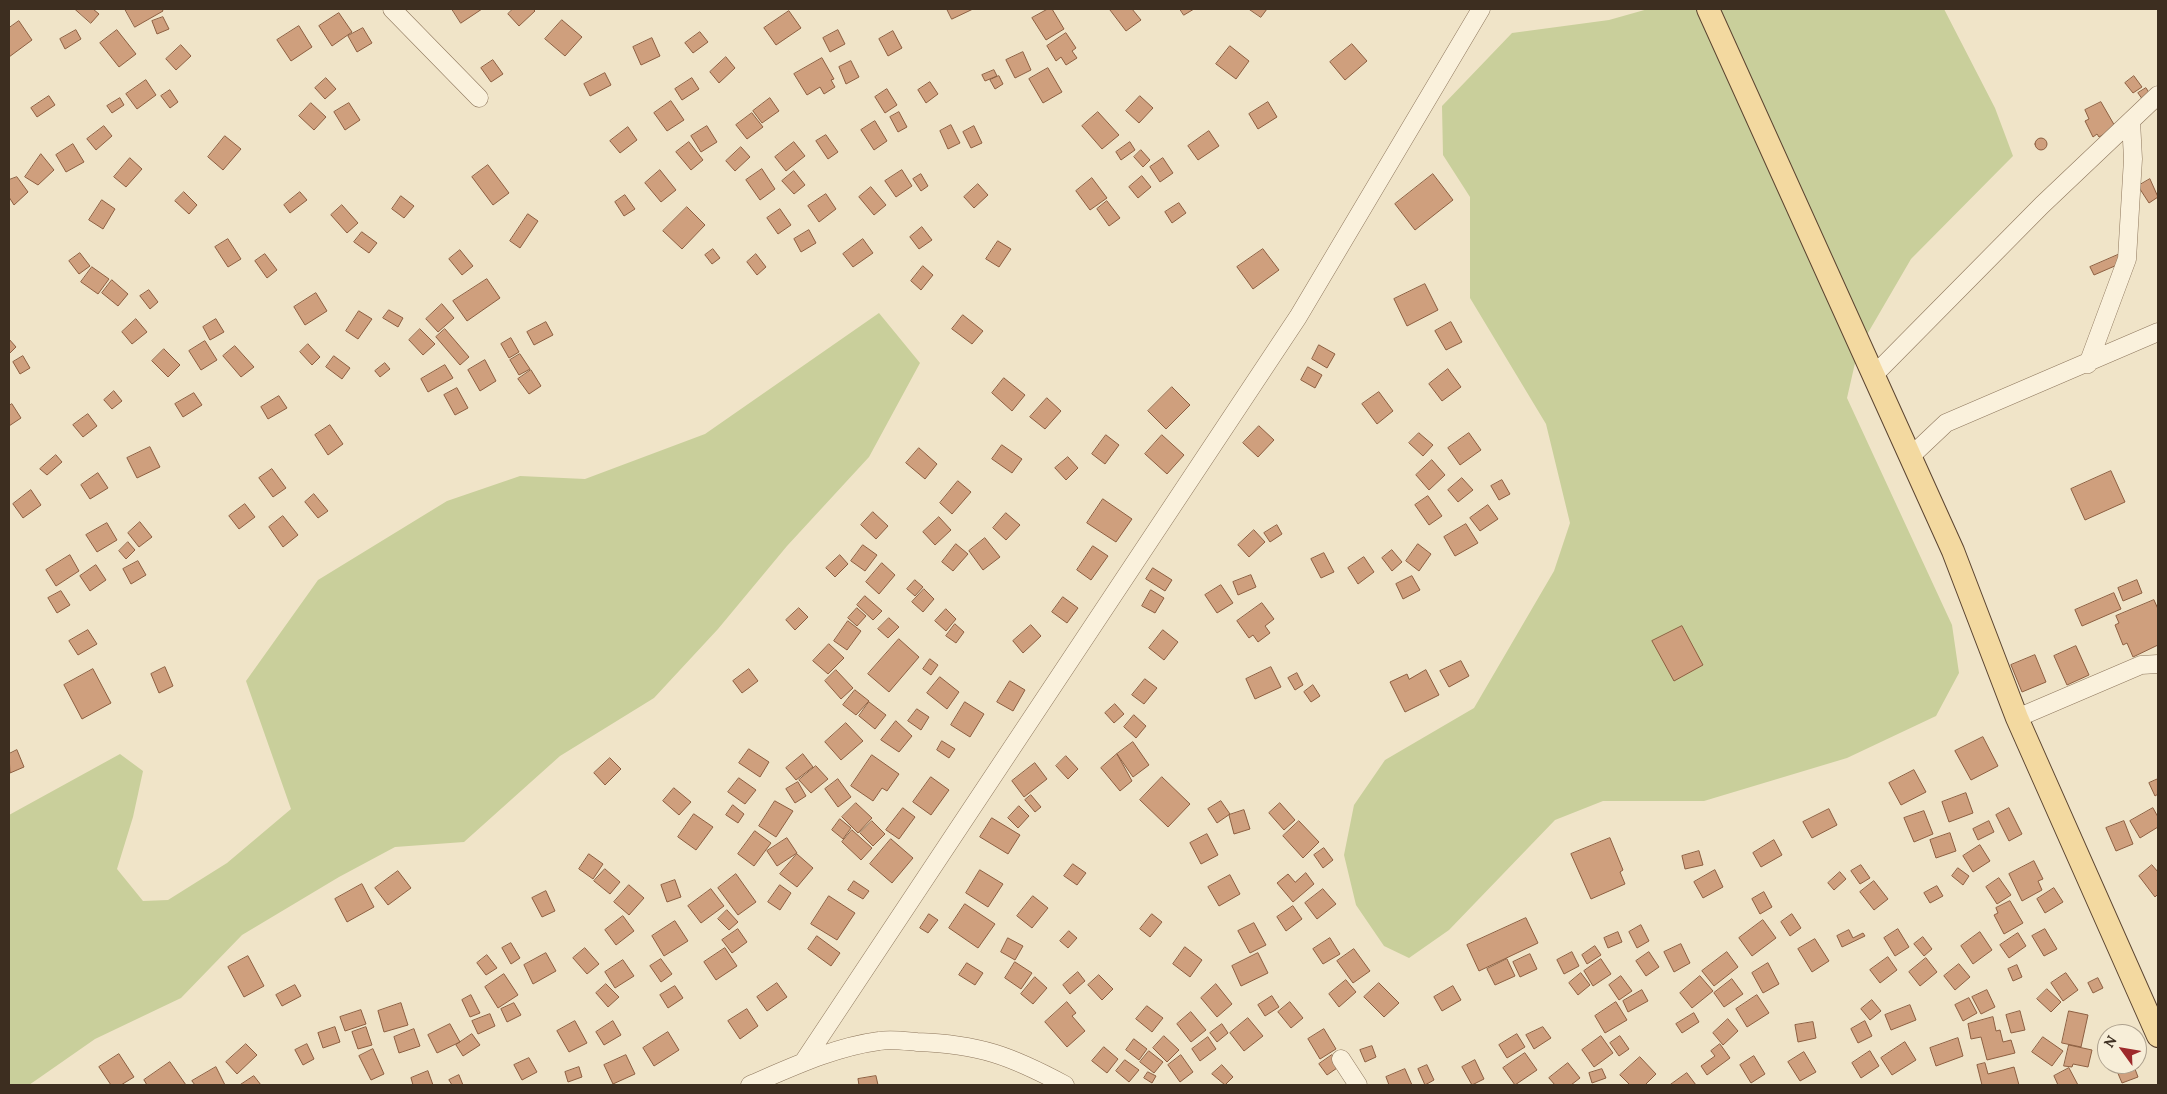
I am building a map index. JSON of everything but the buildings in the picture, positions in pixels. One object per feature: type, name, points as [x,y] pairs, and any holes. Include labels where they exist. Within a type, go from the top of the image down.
[{"type":"main road","points":[[1708,9],[1953,551],[2017,718],[2158,1036]]},
{"type":"street","points":[[392,9],[479,98]]},
{"type":"street","points":[[804,1061],[1298,317],[1481,9]]},
{"type":"street","points":[[1874,376],[2042,205],[2158,95]]},
{"type":"street","points":[[2088,364],[2127,259],[2133,159],[2131,121]]},
{"type":"street","points":[[1910,457],[1946,423],[2088,364],[2158,332]]},
{"type":"street","points":[[2017,718],[2142,665],[2158,664]]},
{"type":"street","points":[[750,1085],[804,1061],[881,1040],[942,1043],[988,1050],[1027,1065],[1065,1085]]},
{"type":"street","points":[[1341,1058],[1358,1085]]},
{"type":"green space","points":[[1648,9],[1944,9],[1995,108],[2013,156],[1911,259],[1858,350],[1847,398],[1952,625],[1959,673],[1936,716],[1847,758],[1704,801],[1603,801],[1555,820],[1449,930],[1409,958],[1384,946],[1356,905],[1344,855],[1354,805],[1385,760],[1474,708],[1554,571],[1570,523],[1546,424],[1470,298],[1470,197],[1443,155],[1442,106],[1512,33],[1609,20]]},
{"type":"green space","points":[[879,313],[920,363],[869,457],[787,546],[718,629],[654,698],[560,756],[464,842],[395,847],[339,877],[242,935],[181,998],[95,1039],[29,1085],[9,1085],[9,815],[120,754],[143,771],[133,817],[117,869],[143,901],[168,900],[227,863],[291,809],[246,681],[318,580],[447,501],[520,476],[585,479],[705,434]]}]
